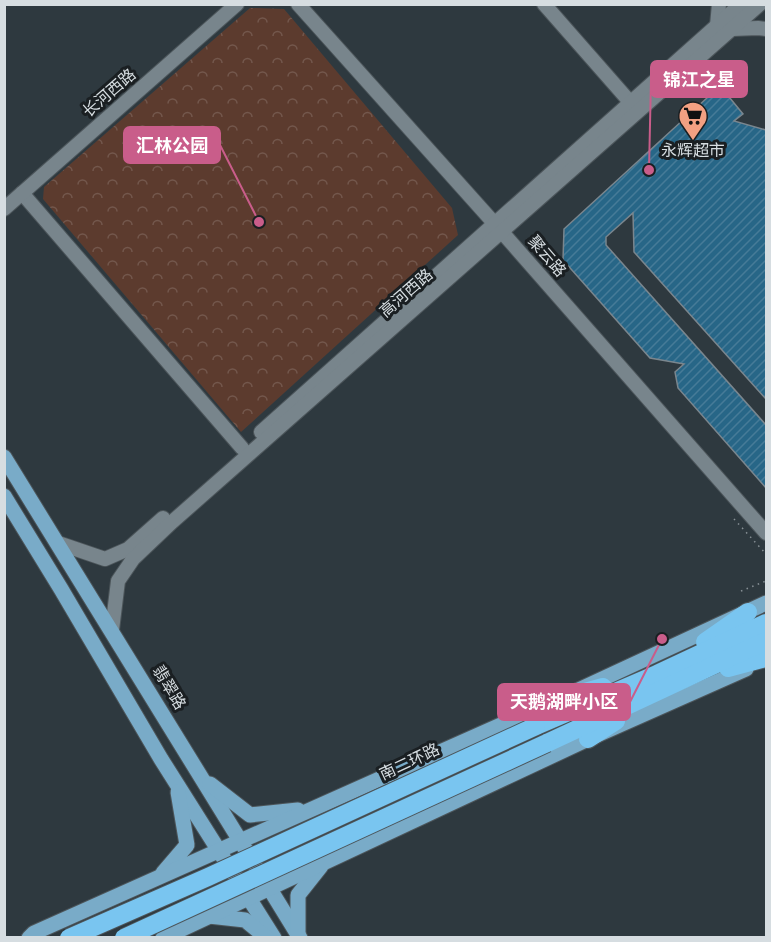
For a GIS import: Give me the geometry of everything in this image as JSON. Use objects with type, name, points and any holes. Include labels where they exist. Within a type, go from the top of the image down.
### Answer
[{"type":"highway","points":[[588,739],[672,675],[748,612]]},
{"type":"highway","name":"南二环路","points":[[124,938],[547,742],[766,623]]},
{"type":"highway","name":"南二环路","points":[[69,938],[208,877],[536,726],[766,641]]},
{"type":"highway","points":[[559,699],[672,675],[766,659]]},
{"type":"main road","name":"翡翠路","points":[[4,457],[299,935]]},
{"type":"main road","points":[[4,496],[176,783],[274,938]]},
{"type":"main road","points":[[28,938],[34,933],[559,699],[766,603]]},
{"type":"main road","points":[[163,938],[588,739],[766,659]]},
{"type":"main road","points":[[203,778],[250,815],[312,808]]},
{"type":"main road","points":[[160,877],[186,845],[176,783]]},
{"type":"main road","points":[[299,935],[298,895],[323,863]]},
{"type":"main road","points":[[209,916],[245,920],[267,938]]},
{"type":"street","name":"长河西路","points":[[4,209],[237,4]]},
{"type":"street","name":"聚云路","points":[[298,4],[766,533]]},
{"type":"street","points":[[544,4],[630,102]]},
{"type":"street","points":[[717,26],[719,4]]},
{"type":"street","name":"高河西路","points":[[112,630],[118,581],[133,559],[498,228],[630,102],[741,4]]},
{"type":"street","name":"高河西路","points":[[58,543],[105,559],[128,549],[242,448],[760,4]]},
{"type":"street","points":[[732,29],[766,30]]},
{"type":"street","points":[[22,193],[242,448]]},
{"type":"street","points":[[748,612],[766,594]]},
{"type":"path","points":[[734,519],[766,554]]},
{"type":"path","points":[[741,591],[766,580]]},
{"type":"green space","points":[[250,8],[284,9],[452,208],[458,235],[241,432],[43,199],[44,187]]},
{"type":"building","points":[[720,86],[743,114],[734,121],[766,130],[766,399],[634,252],[633,213],[606,237],[606,245],[766,425],[766,488],[678,388],[675,372],[684,364],[650,358],[563,260],[564,229]]},
{"type":"place","name":"永辉超市","points":[[693,142]]},
{"type":"place","name":"锦江之星","points":[[649,170]]},
{"type":"place","name":"汇林公园","points":[[259,222]]},
{"type":"place","name":"天鹅湖畔小区","points":[[662,639]]}]
